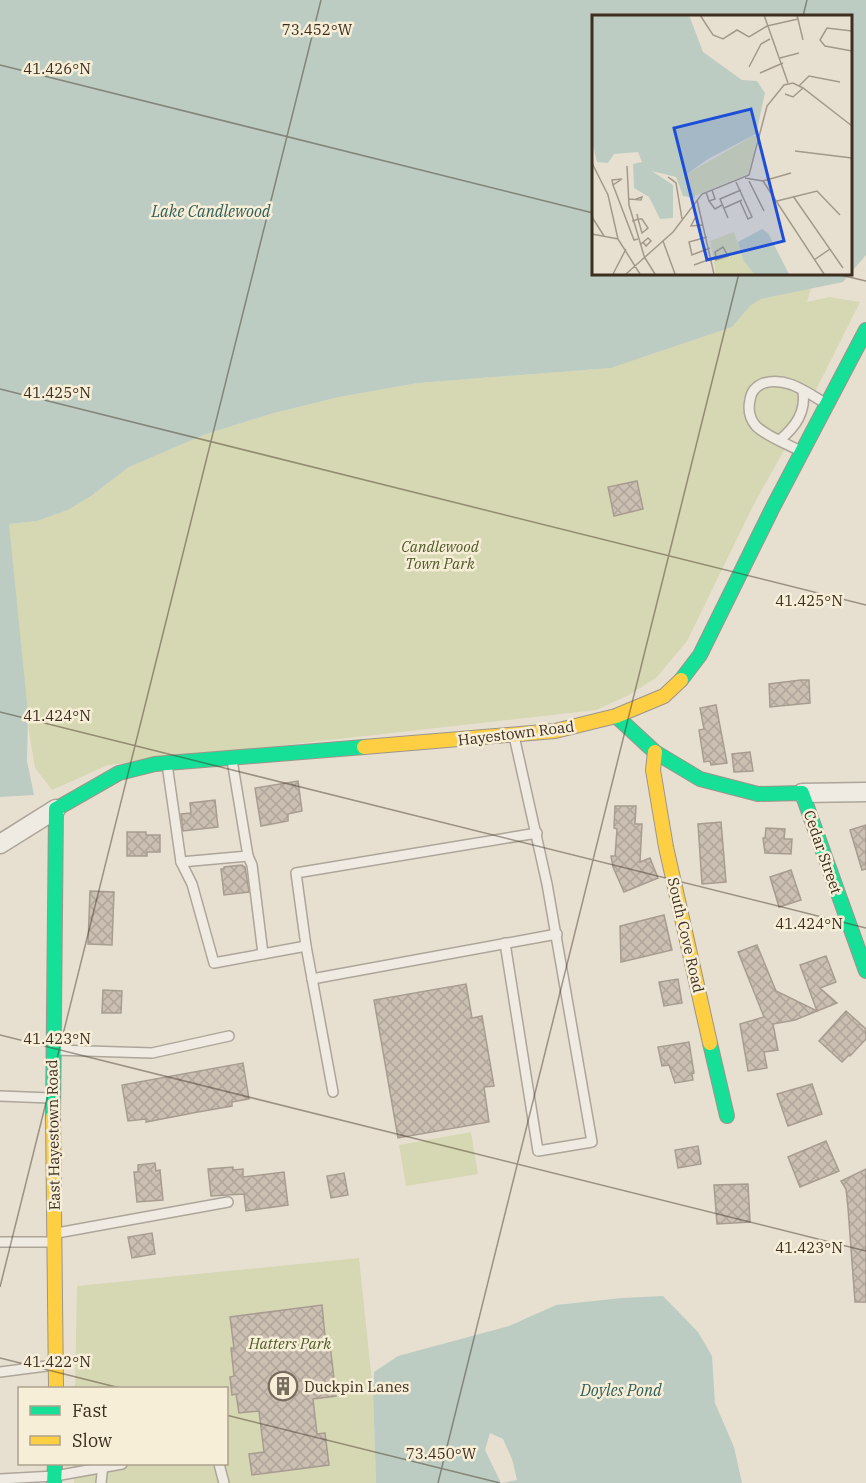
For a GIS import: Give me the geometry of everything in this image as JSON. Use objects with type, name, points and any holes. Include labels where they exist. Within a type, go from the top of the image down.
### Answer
[{"type":"street","name":"Hayestown Road","points":[[0,844],[119,773],[155,764],[555,731],[616,716],[664,696],[683,678],[700,655],[866,330]]},
{"type":"street","name":"Cedar Street","points":[[616,716],[655,752],[700,779],[758,794],[802,793],[866,971]]},
{"type":"street","name":"South Cove Road","points":[[655,752],[653,770],[666,847],[727,1116]]},
{"type":"street","points":[[802,793],[866,792]]},
{"type":"street","name":"East Hayestown Road","points":[[56,809],[52,1050],[56,1387]]},
{"type":"lane","points":[[802,452],[768,435],[755,425],[748,411],[751,394],[759,385],[775,380],[794,385],[827,404]]},
{"type":"lane","points":[[780,440],[799,421],[805,402],[803,391]]},
{"type":"lane","points":[[505,943],[538,1151],[592,1142],[557,934],[537,833],[514,736]]},
{"type":"lane","points":[[232,758],[248,856],[252,865],[263,954]]},
{"type":"lane","points":[[167,763],[181,862],[192,884],[214,963],[306,946]]},
{"type":"lane","points":[[333,1092],[306,946],[296,873],[537,833]]},
{"type":"lane","points":[[181,862],[248,856]]},
{"type":"lane","points":[[312,979],[557,934]]},
{"type":"lane","points":[[52,1050],[152,1053],[229,1036]]},
{"type":"lane","points":[[0,1096],[53,1098]]},
{"type":"lane","points":[[0,1242],[55,1237],[228,1202]]},
{"type":"lane","points":[[0,1372],[56,1365]]},
{"type":"lane","points":[[219,1465],[224,1483]]},
{"type":"lane","points":[[0,1479],[54,1474],[103,1466],[101,1483]]},
{"type":"green space","name":"Candlewood Town Park","points":[[811,288],[807,302],[829,297],[860,302],[803,416],[754,504],[687,641],[656,678],[629,695],[596,710],[108,765],[52,790],[35,768],[29,732],[8,524],[37,521],[68,510],[91,496],[129,467],[206,434],[274,413],[339,397],[418,383],[611,368],[732,327],[750,306],[761,299]]},
{"type":"green space","points":[[471,1132],[478,1174],[406,1186],[399,1145]]},
{"type":"green space","name":"Hatters Park","points":[[359,1258],[373,1392],[376,1483],[74,1483],[74,1465],[228,1465],[228,1387],[75,1387],[77,1286]]},
{"type":"water","name":"Lake Candlewood","points":[[0,0],[866,0],[866,255],[851,273],[851,15],[592,15],[592,274],[850,274],[843,282],[761,299],[750,306],[732,327],[611,368],[418,383],[339,397],[274,413],[206,434],[129,467],[91,496],[68,510],[37,521],[9,524],[28,713],[27,761],[34,795],[0,797]]},
{"type":"water","name":"Doyles Pond","points":[[663,1296],[698,1332],[712,1356],[715,1403],[734,1447],[742,1483],[502,1483],[517,1480],[512,1459],[503,1439],[490,1433],[485,1450],[501,1483],[376,1483],[374,1372],[398,1356],[509,1326],[556,1305]]},
{"type":"building","points":[[637,481],[643,509],[614,516],[608,487]]},
{"type":"building","points":[[809,680],[810,703],[770,707],[769,684]]},
{"type":"building","points":[[716,705],[727,763],[711,765],[710,761],[704,762],[699,730],[704,729],[700,708]]},
{"type":"building","points":[[750,752],[753,771],[734,772],[732,754]]},
{"type":"building","points":[[298,781],[302,811],[288,814],[288,821],[261,826],[255,788]]},
{"type":"building","points":[[215,800],[218,827],[183,831],[181,814],[191,813],[190,803]]},
{"type":"building","points":[[615,806],[636,806],[635,824],[642,824],[640,862],[650,858],[658,878],[624,892],[613,867],[611,856],[615,856],[617,829],[614,828]]},
{"type":"building","points":[[721,822],[726,882],[702,884],[698,824]]},
{"type":"building","points":[[866,825],[866,869],[862,870],[850,830]]},
{"type":"building","points":[[766,828],[785,829],[784,839],[792,839],[791,854],[765,853],[763,838],[765,838]]},
{"type":"building","points":[[127,832],[160,835],[160,852],[147,852],[147,856],[127,856]]},
{"type":"building","points":[[242,865],[245,867],[249,892],[224,895],[221,869]]},
{"type":"building","points":[[791,870],[801,900],[779,907],[770,877]]},
{"type":"building","points":[[90,891],[114,892],[112,945],[88,944]]},
{"type":"building","points":[[664,915],[672,950],[621,962],[620,926]]},
{"type":"building","points":[[757,945],[776,991],[817,1011],[800,965],[826,956],[836,982],[820,988],[837,1003],[795,1020],[773,1024],[778,1050],[764,1052],[767,1068],[748,1071],[740,1024],[764,1017],[738,952]]},
{"type":"building","points":[[678,979],[682,1003],[664,1006],[659,982]]},
{"type":"building","points":[[466,984],[472,1018],[482,1016],[494,1086],[484,1087],[489,1122],[398,1138],[374,1000]]},
{"type":"building","points":[[103,990],[122,991],[121,1013],[102,1013]]},
{"type":"building","points":[[846,1011],[866,1029],[866,1039],[842,1062],[819,1041]]},
{"type":"building","points":[[689,1042],[693,1080],[675,1083],[669,1065],[662,1066],[658,1047]]},
{"type":"building","points":[[243,1063],[249,1099],[232,1102],[232,1106],[146,1122],[146,1119],[128,1121],[122,1085]]},
{"type":"building","points":[[812,1084],[822,1114],[788,1126],[777,1094]]},
{"type":"building","points":[[826,1141],[839,1171],[800,1187],[788,1157]]},
{"type":"building","points":[[698,1146],[701,1164],[678,1168],[675,1150]]},
{"type":"building","points":[[155,1163],[156,1171],[160,1170],[163,1200],[137,1202],[134,1172],[138,1172],[138,1165]]},
{"type":"building","points":[[233,1167],[233,1170],[243,1169],[243,1177],[284,1172],[288,1205],[246,1211],[244,1194],[211,1196],[208,1169]]},
{"type":"building","points":[[866,1169],[866,1302],[855,1302],[846,1189],[841,1181]]},
{"type":"building","points":[[344,1173],[348,1195],[331,1198],[327,1176]]},
{"type":"building","points":[[748,1184],[750,1222],[717,1224],[714,1185]]},
{"type":"building","points":[[152,1233],[155,1254],[132,1258],[128,1237]]},
{"type":"building","name":"Duckpin Lanes","points":[[322,1305],[325,1336],[329,1336],[336,1396],[313,1399],[317,1434],[325,1433],[329,1465],[252,1475],[249,1454],[264,1452],[259,1411],[239,1413],[236,1394],[232,1395],[230,1377],[234,1376],[231,1348],[234,1348],[230,1317]]},
{"type":"traffic: fast","points":[[681,680],[700,655],[773,507],[866,330]]},
{"type":"traffic: fast","points":[[616,716],[655,752],[700,779],[758,794],[802,793],[866,971]]},
{"type":"traffic: fast","points":[[53,1117],[56,809],[119,773],[155,764],[364,747]]},
{"type":"traffic: fast","points":[[710,1043],[727,1116]]},
{"type":"traffic: fast","points":[[54,1483],[55,1465]]},
{"type":"traffic: slow","points":[[364,747],[555,731],[616,716],[664,696],[681,680]]},
{"type":"traffic: slow","points":[[655,752],[653,770],[666,847],[710,1043]]},
{"type":"traffic: slow","points":[[53,1117],[56,1387]]},
{"type":"place","name":"Duckpin Lanes","points":[[283,1386]]}]
